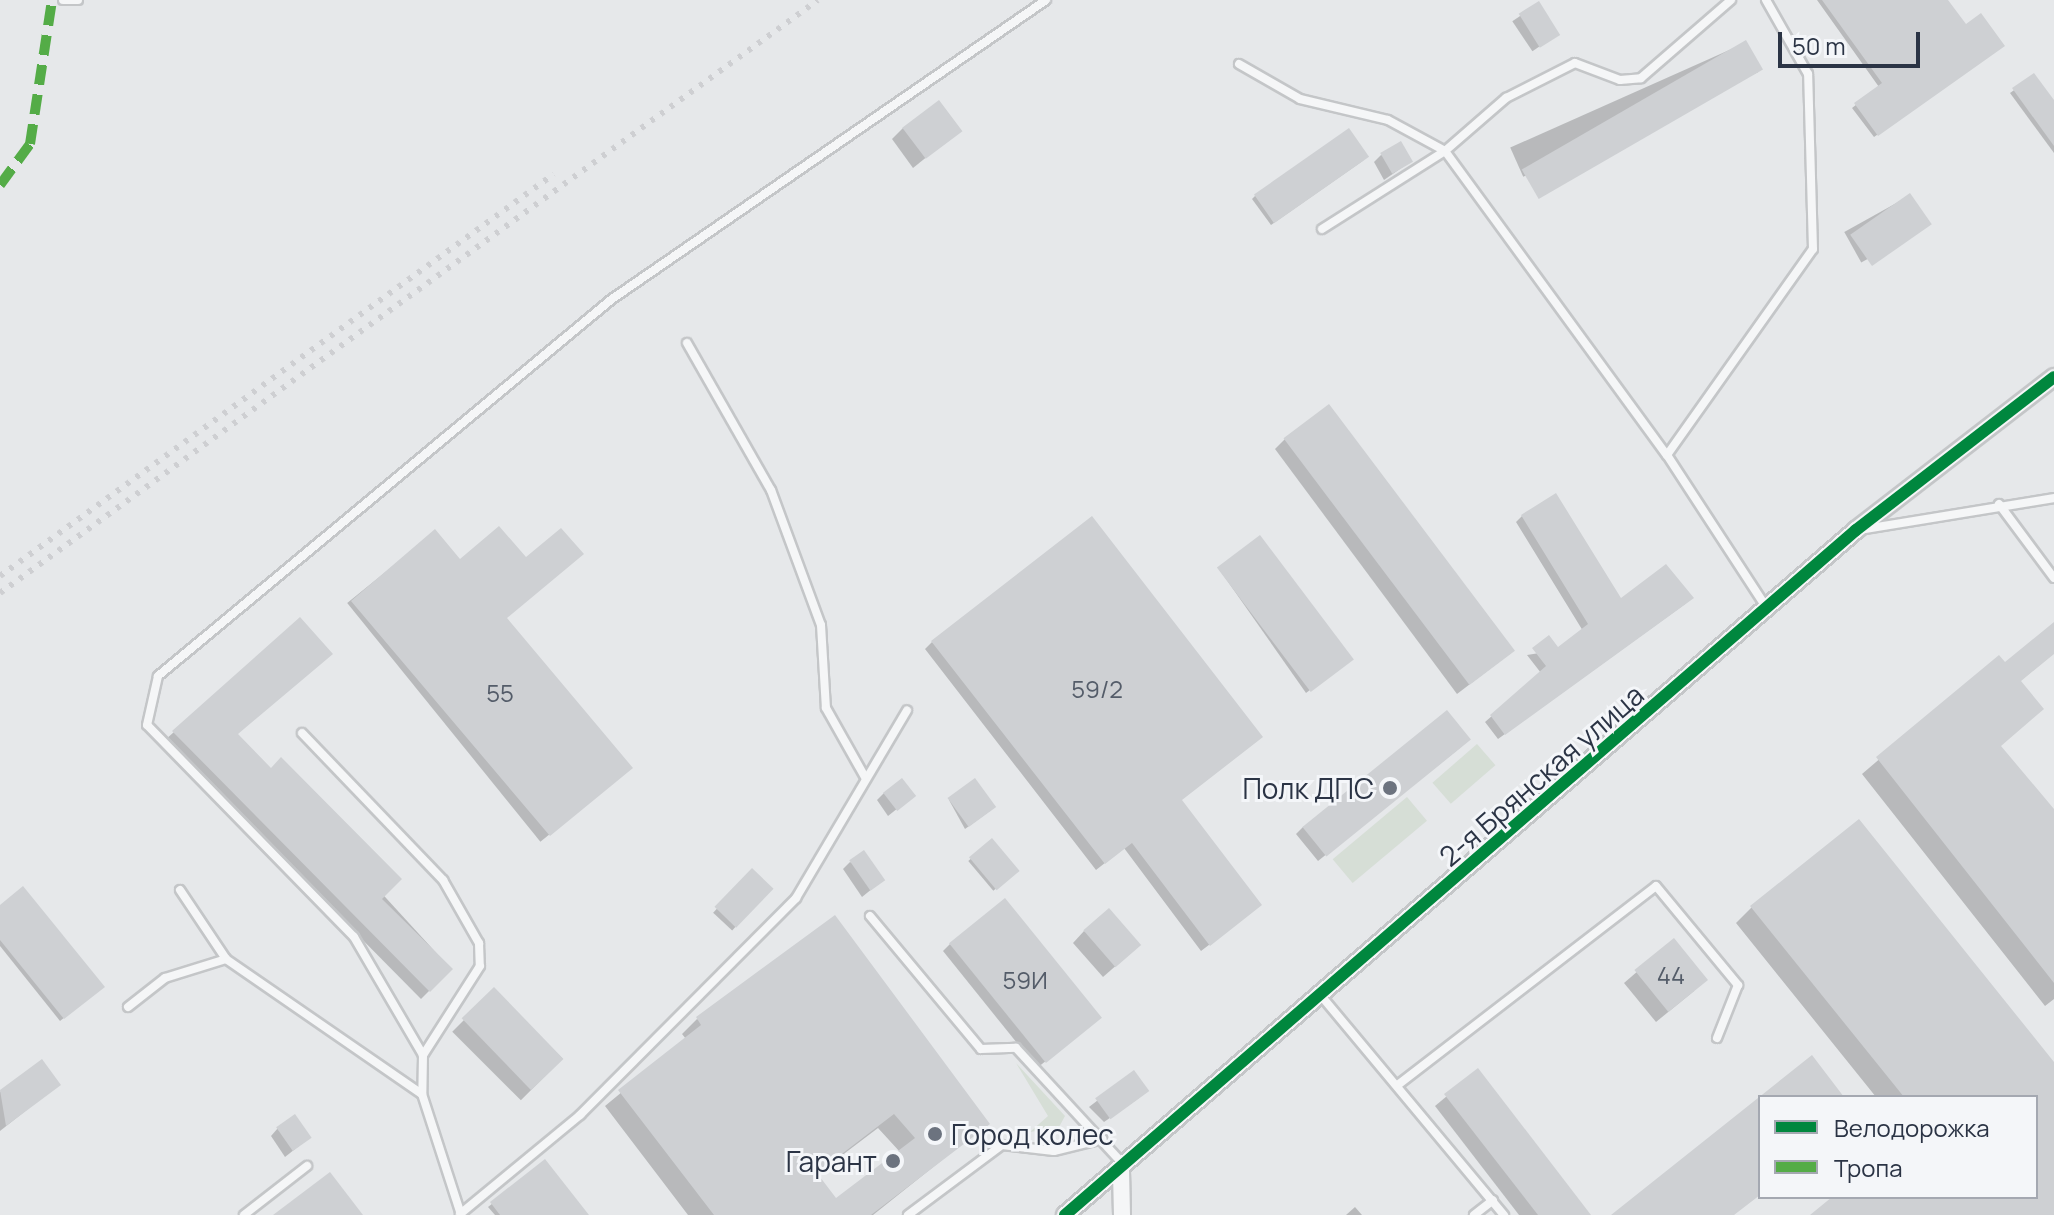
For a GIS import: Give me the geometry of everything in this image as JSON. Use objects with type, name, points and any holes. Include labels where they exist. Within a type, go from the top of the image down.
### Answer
[{"type":"street","name":"2-я Брянская улица","points":[[1065,1215],[1124,1169],[1323,998],[1856,530],[2054,377]]},
{"type":"street","points":[[1122,1215],[1124,1169]]},
{"type":"lane","points":[[63,0],[78,0]]},
{"type":"lane","points":[[423,1055],[354,937],[147,725],[158,676],[612,299],[1046,0]]},
{"type":"lane","points":[[1322,229],[1445,151],[1506,98],[1575,63],[1620,80],[1641,78],[1731,0]]},
{"type":"lane","points":[[1667,455],[1813,249],[1808,74],[1766,0]]},
{"type":"lane","points":[[1239,64],[1300,99],[1388,120],[1445,151],[1667,455],[1768,610]]},
{"type":"lane","points":[[687,343],[771,490],[821,625],[826,708],[866,779]]},
{"type":"lane","points":[[1856,530],[1999,504],[2054,498]]},
{"type":"lane","points":[[1999,504],[2054,578]]},
{"type":"lane","points":[[302,733],[443,880],[479,943],[480,966],[423,1055],[422,1094],[460,1214],[580,1115],[796,898],[907,710]]},
{"type":"lane","points":[[1399,1084],[1656,886],[1738,985],[1717,1038]]},
{"type":"lane","points":[[180,890],[226,959],[422,1094]]},
{"type":"lane","points":[[870,916],[981,1049],[1016,1048],[1103,1139],[1124,1169]]},
{"type":"lane","points":[[128,1007],[165,978],[226,959]]},
{"type":"lane","points":[[1323,998],[1399,1084],[1504,1215]]},
{"type":"lane","points":[[908,1215],[1002,1145],[1054,1151],[1103,1139]]},
{"type":"lane","points":[[244,1215],[307,1166]]},
{"type":"lane","points":[[1474,1215],[1493,1200]]},
{"type":"shaded area","points":[[1477,744],[1495,765],[1451,804],[1432,783]]},
{"type":"shaded area","points":[[1407,797],[1427,821],[1353,883],[1333,859]]},
{"type":"shaded area","points":[[1016,1063],[1065,1116],[1059,1127],[1030,1132],[1048,1116]]},
{"type":"building","points":[[1822,0],[1948,0],[1966,24],[1981,13],[2005,46],[1878,136],[1854,103],[1882,83]]},
{"type":"building","points":[[1539,1],[1560,35],[1540,48],[1519,14]]},
{"type":"building","points":[[1746,40],[1763,69],[1539,199],[1522,170]]},
{"type":"building","points":[[2034,73],[2054,100],[2054,146],[2012,88]]},
{"type":"building","points":[[939,100],[962,131],[926,159],[902,128]]},
{"type":"building","points":[[1349,128],[1369,157],[1274,223],[1254,195]]},
{"type":"building","points":[[1401,141],[1413,162],[1392,174],[1380,153]]},
{"type":"building","points":[[1910,193],[1932,224],[1872,266],[1850,235]]},
{"type":"building","points":[[1329,404],[1515,651],[1469,685],[1283,438]]},
{"type":"building","points":[[1556,493],[1621,598],[1666,564],[1694,598],[1505,735],[1490,715],[1546,666],[1532,648],[1549,635],[1558,647],[1588,624],[1521,515]]},
{"type":"building","points":[[1092,516],[1263,737],[1182,800],[1262,905],[1210,946],[1132,843],[1105,864],[931,641]]},
{"type":"building","points":[[499,526],[526,557],[561,528],[584,554],[507,618],[633,768],[550,836],[351,601],[435,529],[460,559]]},
{"type":"building","points":[[1260,535],[1354,660],[1311,692],[1217,567]]},
{"type":"building","points":[[300,617],[333,654],[238,734],[271,768],[281,757],[402,879],[382,899],[453,969],[430,992],[172,731]]},
{"type":"building","points":[[2054,622],[2054,654],[2021,681],[2044,709],[2001,746],[2054,809],[2054,983],[1876,757],[1999,655],[2005,662]]},
{"type":"building","points":[[1447,710],[1471,740],[1326,857],[1302,827]]},
{"type":"building","points":[[902,778],[916,796],[897,811],[883,793]]},
{"type":"building","points":[[975,778],[996,807],[969,827],[947,798]]},
{"type":"building","points":[[1859,819],[2054,1062],[2054,1215],[1810,1215],[1830,1199],[2038,1199],[2038,1095],[1902,1095],[1750,906]]},
{"type":"building","points":[[992,838],[1020,871],[997,890],[969,857]]},
{"type":"building","points":[[864,850],[885,880],[870,891],[849,860]]},
{"type":"building","points":[[752,868],[774,889],[736,928],[714,907]]},
{"type":"building","points":[[23,886],[105,987],[64,1019],[0,940],[0,905]]},
{"type":"building","points":[[1005,898],[1102,1018],[1046,1063],[949,943]]},
{"type":"building","points":[[1109,908],[1141,945],[1115,967],[1083,930]]},
{"type":"building","points":[[835,915],[990,1124],[871,1215],[714,1215],[618,1090],[701,1025],[696,1017]],"holes":[[[894,1114],[915,1138],[836,1198],[817,1173]]]},
{"type":"building","points":[[1674,938],[1708,980],[1668,1012],[1634,970]]},
{"type":"building","points":[[494,987],[563,1059],[531,1090],[462,1018]]},
{"type":"building","points":[[1812,1055],[1842,1095],[1762,1095]]},
{"type":"building","points":[[42,1059],[61,1085],[6,1126],[0,1090]]},
{"type":"building","points":[[1478,1068],[1591,1215],[1538,1215],[1444,1094]]},
{"type":"building","points":[[1134,1070],[1149,1091],[1110,1119],[1095,1098]]},
{"type":"building","points":[[1758,1098],[1758,1197],[1734,1215],[1611,1215]]},
{"type":"building","points":[[295,1114],[312,1138],[293,1151],[276,1127]]},
{"type":"building","points":[[545,1159],[589,1215],[500,1215],[490,1202]]},
{"type":"building","points":[[330,1172],[363,1215],[273,1215]]},
{"type":"railway","points":[[0,593],[818,0]]},
{"type":"railway","points":[[0,576],[554,174]]},
{"type":"marked path","points":[[0,185],[30,144],[52,0]]},
{"type":"cycle path","points":[[1065,1215],[1856,530],[2054,377]]},
{"type":"place","name":"Полк ДПС","points":[[1390,788]]},
{"type":"place","name":"Город колес","points":[[935,1134]]},
{"type":"place","name":"Гарант","points":[[893,1161]]}]
